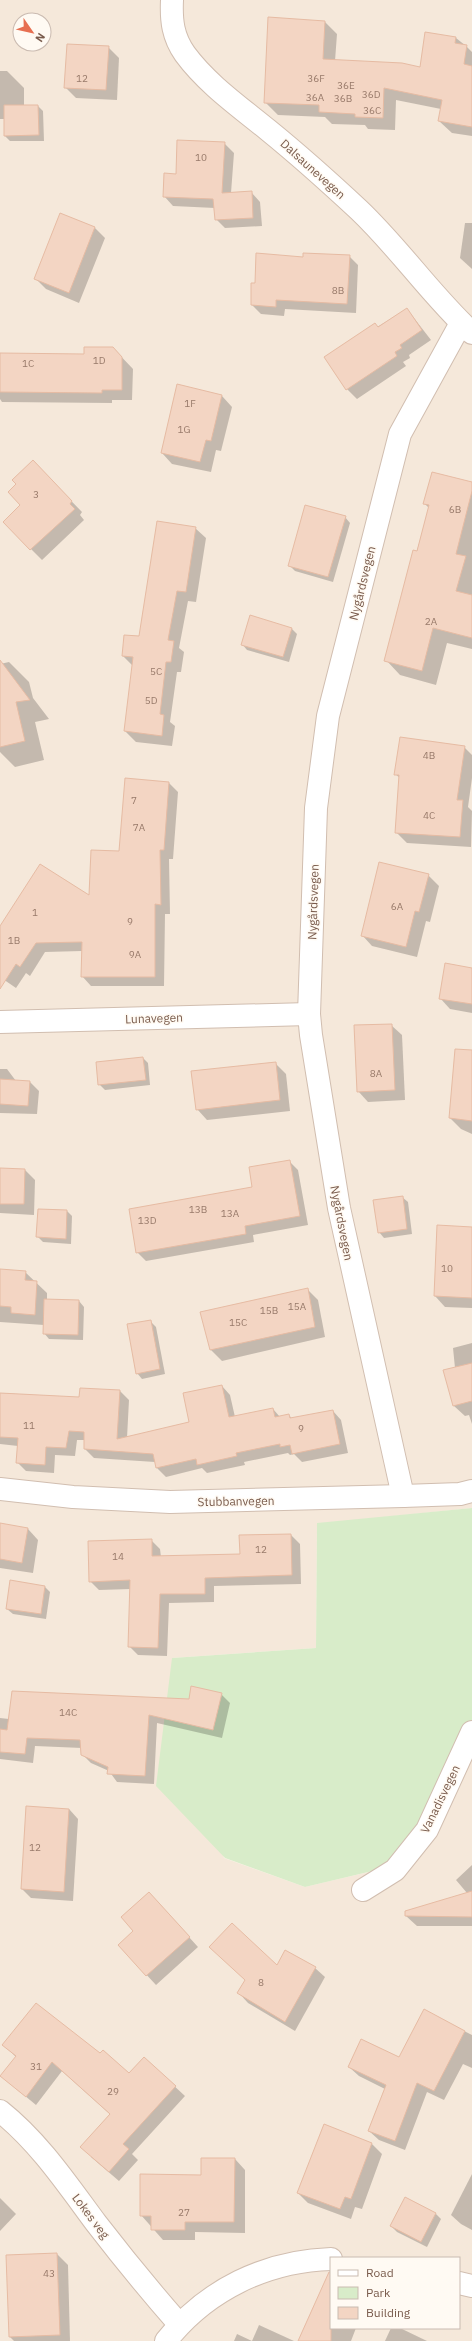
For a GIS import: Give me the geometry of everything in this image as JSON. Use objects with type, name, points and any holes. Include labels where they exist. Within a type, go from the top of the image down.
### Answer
[{"type":"street","name":"Dalsaunevegen","points":[[172,0],[173,31],[178,44],[194,65],[224,94],[298,155],[360,212],[400,252],[467,328]]},
{"type":"street","name":"Nygårdsvegen","points":[[403,1496],[339,1208],[309,1014],[316,808],[328,716],[400,434],[467,328]]},
{"type":"street","name":"Lunavegen","points":[[0,1022],[309,1014]]},
{"type":"street","name":"Stubbanvegen","points":[[0,1489],[73,1497],[170,1502],[460,1494],[472,1491]]},
{"type":"street","name":"Vanadisvegen","points":[[363,1890],[395,1870],[427,1830],[472,1732]]},
{"type":"street","name":"Lokes veg","points":[[0,2111],[21,2128],[49,2160],[116,2250],[179,2324]]},
{"type":"street","points":[[166,2341],[179,2324],[198,2307],[218,2294],[258,2273],[310,2260],[330,2259]]},
{"type":"street","points":[[460,2283],[472,2286]]},
{"type":"shaded area","points":[[0,0],[472,0],[472,1508],[317,1524],[316,1648],[172,1658],[224,1858],[305,1887],[385,1868],[472,1722],[472,2341],[0,2341]]},
{"type":"green space","points":[[472,1508],[472,1722],[431,1815],[385,1868],[305,1887],[225,1858],[156,1786],[172,1658],[316,1648],[317,1523]]},
{"type":"building","points":[[268,17],[325,21],[323,59],[402,63],[420,67],[425,32],[456,37],[455,43],[467,45],[464,64],[472,66],[472,127],[438,121],[442,100],[384,88],[383,118],[355,117],[355,114],[319,112],[319,105],[264,103]]},
{"type":"building","points":[[67,44],[109,46],[106,90],[64,88]]},
{"type":"building","points":[[4,105],[38,105],[39,135],[4,136]]},
{"type":"building","points":[[177,140],[225,142],[222,193],[252,191],[253,218],[215,220],[213,199],[163,197],[164,173],[176,174]]},
{"type":"building","points":[[60,213],[95,227],[69,293],[34,279]]},
{"type":"building","points":[[256,253],[303,257],[303,253],[350,255],[347,304],[276,300],[276,307],[251,305],[251,283],[255,283]]},
{"type":"building","points":[[407,308],[422,330],[400,345],[402,348],[395,352],[397,356],[346,390],[324,357],[375,323],[378,327]]},
{"type":"building","points":[[84,347],[113,347],[122,357],[122,390],[102,390],[102,393],[0,392],[0,353],[84,354]]},
{"type":"building","points":[[177,384],[222,395],[211,441],[206,440],[200,462],[161,453]]},
{"type":"building","points":[[33,460],[72,501],[70,504],[75,509],[30,550],[3,522],[20,505],[8,492],[16,484],[12,480]]},
{"type":"building","points":[[432,472],[472,482],[472,491],[456,554],[466,556],[456,591],[472,595],[472,638],[433,628],[422,671],[384,661],[413,550],[417,551],[429,505],[423,504]]},
{"type":"building","points":[[305,505],[346,516],[328,577],[288,566]]},
{"type":"building","points":[[157,521],[196,527],[186,592],[177,591],[168,640],[174,641],[171,662],[166,662],[160,714],[164,715],[162,736],[124,731],[133,657],[122,656],[124,635],[139,636]]},
{"type":"building","points":[[250,615],[292,628],[283,657],[241,645]]},
{"type":"building","points":[[0,660],[30,700],[16,702],[25,741],[0,747]]},
{"type":"building","points":[[400,737],[465,746],[457,800],[463,800],[460,837],[395,833],[399,775],[394,775]]},
{"type":"building","points":[[125,778],[169,782],[164,850],[160,850],[161,905],[155,904],[155,977],[81,977],[82,942],[36,943],[20,967],[16,964],[0,989],[0,926],[40,864],[89,895],[91,850],[119,851]]},
{"type":"building","points":[[379,862],[429,874],[419,912],[415,911],[406,947],[361,936]]},
{"type":"building","points":[[445,963],[472,968],[472,1004],[439,999]]},
{"type":"building","points":[[392,1024],[395,1090],[357,1092],[354,1025]]},
{"type":"building","points":[[455,1049],[472,1050],[472,1121],[449,1118]]},
{"type":"building","points":[[143,1057],[146,1080],[98,1085],[96,1062]]},
{"type":"building","points":[[276,1062],[280,1100],[196,1110],[191,1071]]},
{"type":"building","points":[[0,1079],[30,1081],[28,1106],[0,1104]]},
{"type":"building","points":[[290,1160],[300,1216],[245,1226],[246,1234],[136,1253],[129,1209],[252,1187],[249,1167]]},
{"type":"building","points":[[0,1168],[25,1169],[24,1204],[0,1204]]},
{"type":"building","points":[[403,1196],[407,1229],[378,1233],[373,1200]]},
{"type":"building","points":[[38,1209],[67,1210],[66,1239],[36,1237]]},
{"type":"building","points":[[437,1225],[472,1227],[472,1298],[434,1296]]},
{"type":"building","points":[[0,1269],[26,1271],[25,1280],[37,1281],[35,1315],[11,1313],[11,1307],[0,1306]]},
{"type":"building","points":[[308,1288],[315,1327],[210,1350],[200,1312]]},
{"type":"building","points":[[44,1299],[79,1300],[78,1335],[43,1334]]},
{"type":"building","points":[[151,1320],[160,1369],[136,1374],[127,1324]]},
{"type":"building","points":[[472,1363],[472,1401],[453,1406],[443,1370]]},
{"type":"building","points":[[222,1385],[229,1417],[273,1408],[275,1417],[289,1414],[290,1418],[333,1410],[340,1444],[292,1454],[290,1445],[280,1447],[280,1444],[236,1453],[237,1456],[197,1465],[196,1459],[156,1468],[153,1454],[84,1449],[84,1432],[69,1431],[66,1448],[46,1447],[45,1465],[16,1463],[18,1438],[0,1437],[0,1393],[79,1397],[80,1388],[120,1390],[117,1439],[189,1422],[183,1393]]},
{"type":"building","points":[[0,1523],[28,1528],[22,1563],[0,1559]]},
{"type":"building","points":[[291,1534],[292,1575],[205,1578],[205,1594],[160,1594],[158,1648],[128,1647],[130,1580],[89,1582],[88,1541],[152,1539],[152,1556],[240,1554],[239,1535]]},
{"type":"building","points":[[10,1580],[45,1586],[41,1614],[6,1609]]},
{"type":"building","points":[[191,1686],[222,1693],[213,1730],[149,1715],[145,1776],[107,1774],[108,1767],[81,1755],[80,1740],[27,1738],[25,1754],[0,1752],[0,1729],[7,1730],[12,1691],[189,1699]]},
{"type":"building","points":[[26,1806],[69,1809],[64,1892],[21,1889]]},
{"type":"building","points":[[472,1891],[472,1917],[405,1916],[405,1911]]},
{"type":"building","points":[[149,1892],[190,1937],[146,1976],[118,1945],[133,1931],[121,1917]]},
{"type":"building","points":[[232,1923],[277,1965],[285,1950],[316,1967],[285,2022],[237,1993],[245,1980],[209,1947]]},
{"type":"building","points":[[36,2003],[100,2053],[103,2050],[129,2073],[144,2057],[176,2086],[123,2144],[129,2149],[109,2172],[80,2147],[110,2114],[52,2062],[26,2097],[0,2076],[16,2056],[2,2045]]},
{"type":"building","points":[[424,2009],[465,2031],[434,2091],[417,2083],[395,2141],[368,2131],[386,2085],[348,2067],[361,2039],[399,2057]]},
{"type":"building","points":[[324,2124],[372,2143],[351,2199],[345,2197],[340,2209],[297,2193]]},
{"type":"building","points":[[201,2158],[235,2158],[234,2222],[185,2222],[185,2230],[151,2230],[151,2216],[140,2216],[140,2174],[201,2175]]},
{"type":"building","points":[[405,2197],[436,2213],[421,2242],[390,2226]]},
{"type":"building","points":[[57,2253],[60,2335],[9,2337],[6,2255]]},
{"type":"building","points":[[329,2272],[330,2272],[331,2341],[298,2341]]}]
